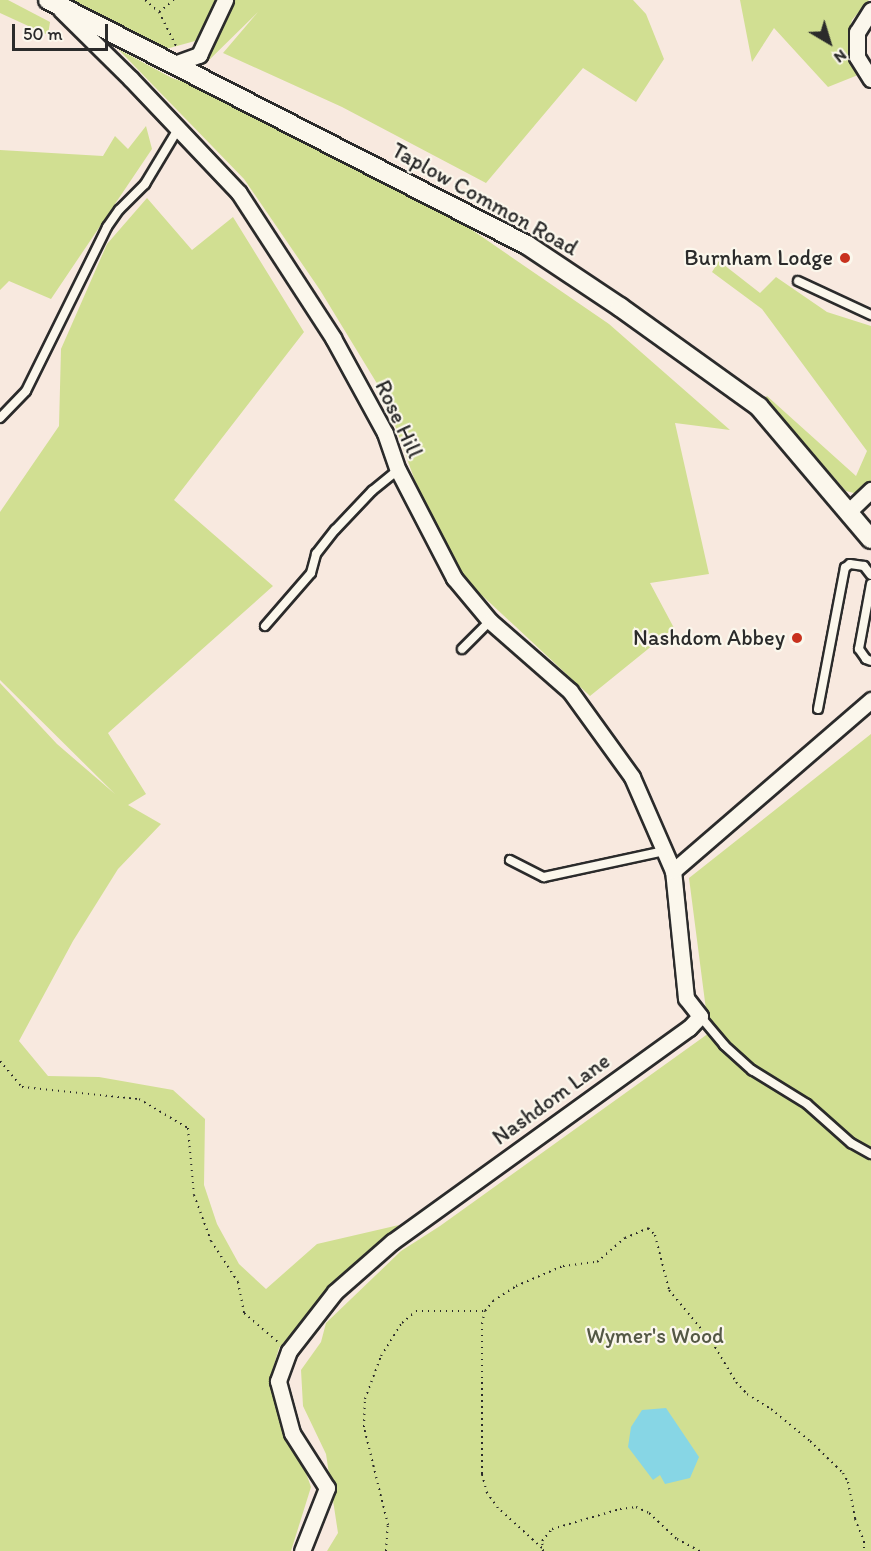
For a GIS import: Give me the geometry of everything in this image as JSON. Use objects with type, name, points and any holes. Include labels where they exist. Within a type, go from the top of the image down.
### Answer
[{"type":"street","points":[[174,64],[200,55],[225,0]]},
{"type":"street","name":"Taplow Common Road","points":[[51,2],[457,208],[527,245],[555,263],[759,407],[871,539]]},
{"type":"street","name":"Rose Hill","points":[[51,2],[178,129],[239,194],[327,328],[385,433],[398,470],[454,578],[490,621],[570,691],[632,777],[673,871]]},
{"type":"street","points":[[871,10],[857,32],[857,57],[871,79]]},
{"type":"street","points":[[849,512],[871,490]]},
{"type":"street","points":[[700,1016],[686,998],[673,871],[871,700]]},
{"type":"street","name":"Nashdom Lane","points":[[302,1551],[327,1488],[292,1433],[278,1381],[290,1351],[335,1292],[392,1242],[689,1028],[700,1016]]},
{"type":"lane","points":[[0,418],[26,391],[107,227],[119,210],[145,184],[178,129]]},
{"type":"lane","points":[[798,281],[871,315]]},
{"type":"lane","points":[[265,626],[311,573],[316,554],[330,536],[372,491],[398,470]]},
{"type":"lane","points":[[818,709],[845,568],[850,564],[864,566],[871,575]]},
{"type":"lane","points":[[871,584],[859,649],[866,659],[871,661]]},
{"type":"lane","points":[[462,649],[490,621]]},
{"type":"lane","points":[[510,860],[544,877],[664,851]]},
{"type":"lane","points":[[700,1016],[724,1045],[752,1070],[807,1104],[851,1143],[871,1154]]},
{"type":"path","points":[[145,0],[159,12],[178,45]]},
{"type":"path","points":[[159,12],[174,0]]},
{"type":"path","points":[[0,1061],[22,1087],[139,1099],[188,1128],[194,1195],[211,1241],[238,1282],[244,1313],[290,1351]]},
{"type":"path","points":[[543,1549],[498,1508],[484,1483],[480,1421],[482,1324],[485,1311],[493,1301],[516,1286],[563,1266],[597,1262],[625,1239],[642,1229],[652,1229],[669,1290],[712,1342],[736,1382],[810,1442],[843,1473],[848,1482],[855,1519],[864,1541],[864,1551]]},
{"type":"path","points":[[386,1551],[388,1525],[364,1427],[365,1399],[381,1356],[402,1323],[416,1311],[485,1311]]},
{"type":"path","points":[[543,1549],[542,1541],[552,1529],[620,1509],[636,1508],[649,1513],[677,1539],[700,1551]]},
{"type":"green space","points":[[0,0],[8,0],[50,22],[48,35],[0,13]]},
{"type":"green space","points":[[72,0],[217,0],[195,41],[166,49]]},
{"type":"green space","points":[[229,0],[633,0],[646,14],[664,59],[636,102],[583,68],[486,183],[342,107],[223,53],[258,12],[204,65]]},
{"type":"green space","points":[[740,0],[869,0],[852,20],[848,36],[858,75],[828,87],[774,28],[752,62]]},
{"type":"green space","points":[[118,49],[172,78],[325,129],[609,324],[730,430],[675,423],[709,574],[650,583],[674,628],[590,696],[458,573],[419,492],[384,395],[320,290],[244,179]]},
{"type":"green space","points":[[146,126],[152,149],[51,299],[9,281],[0,290],[0,150],[103,156],[115,136],[128,149]]},
{"type":"green space","points":[[147,198],[192,250],[233,217],[304,332],[174,500],[273,586],[108,733],[146,794],[128,805],[161,824],[118,869],[73,941],[19,1041],[48,1076],[99,1077],[173,1090],[205,1119],[204,1185],[217,1224],[239,1264],[266,1289],[317,1244],[399,1225],[329,1288],[279,1348],[271,1375],[311,1487],[291,1551],[0,1551],[0,683],[57,744],[115,794],[0,680],[0,512],[59,426],[61,349],[107,244]]},
{"type":"green space","points":[[719,261],[760,293],[776,277],[827,312],[871,326],[871,483],[858,494],[846,491],[786,423],[761,402],[767,396],[856,476],[867,451],[762,309],[712,272]]},
{"type":"green space","name":"Wymer's Wood","points":[[871,734],[871,1551],[327,1551],[338,1533],[326,1454],[303,1406],[301,1370],[321,1342],[326,1323],[401,1251],[440,1226],[709,1033],[689,878]]},
{"type":"water","points":[[666,1408],[699,1457],[690,1478],[665,1484],[660,1475],[653,1480],[628,1447],[631,1427],[642,1410]]},
{"type":"place","name":"Burnham Lodge","points":[[845,258]]},
{"type":"place","name":"Nashdom Abbey","points":[[797,638]]}]
